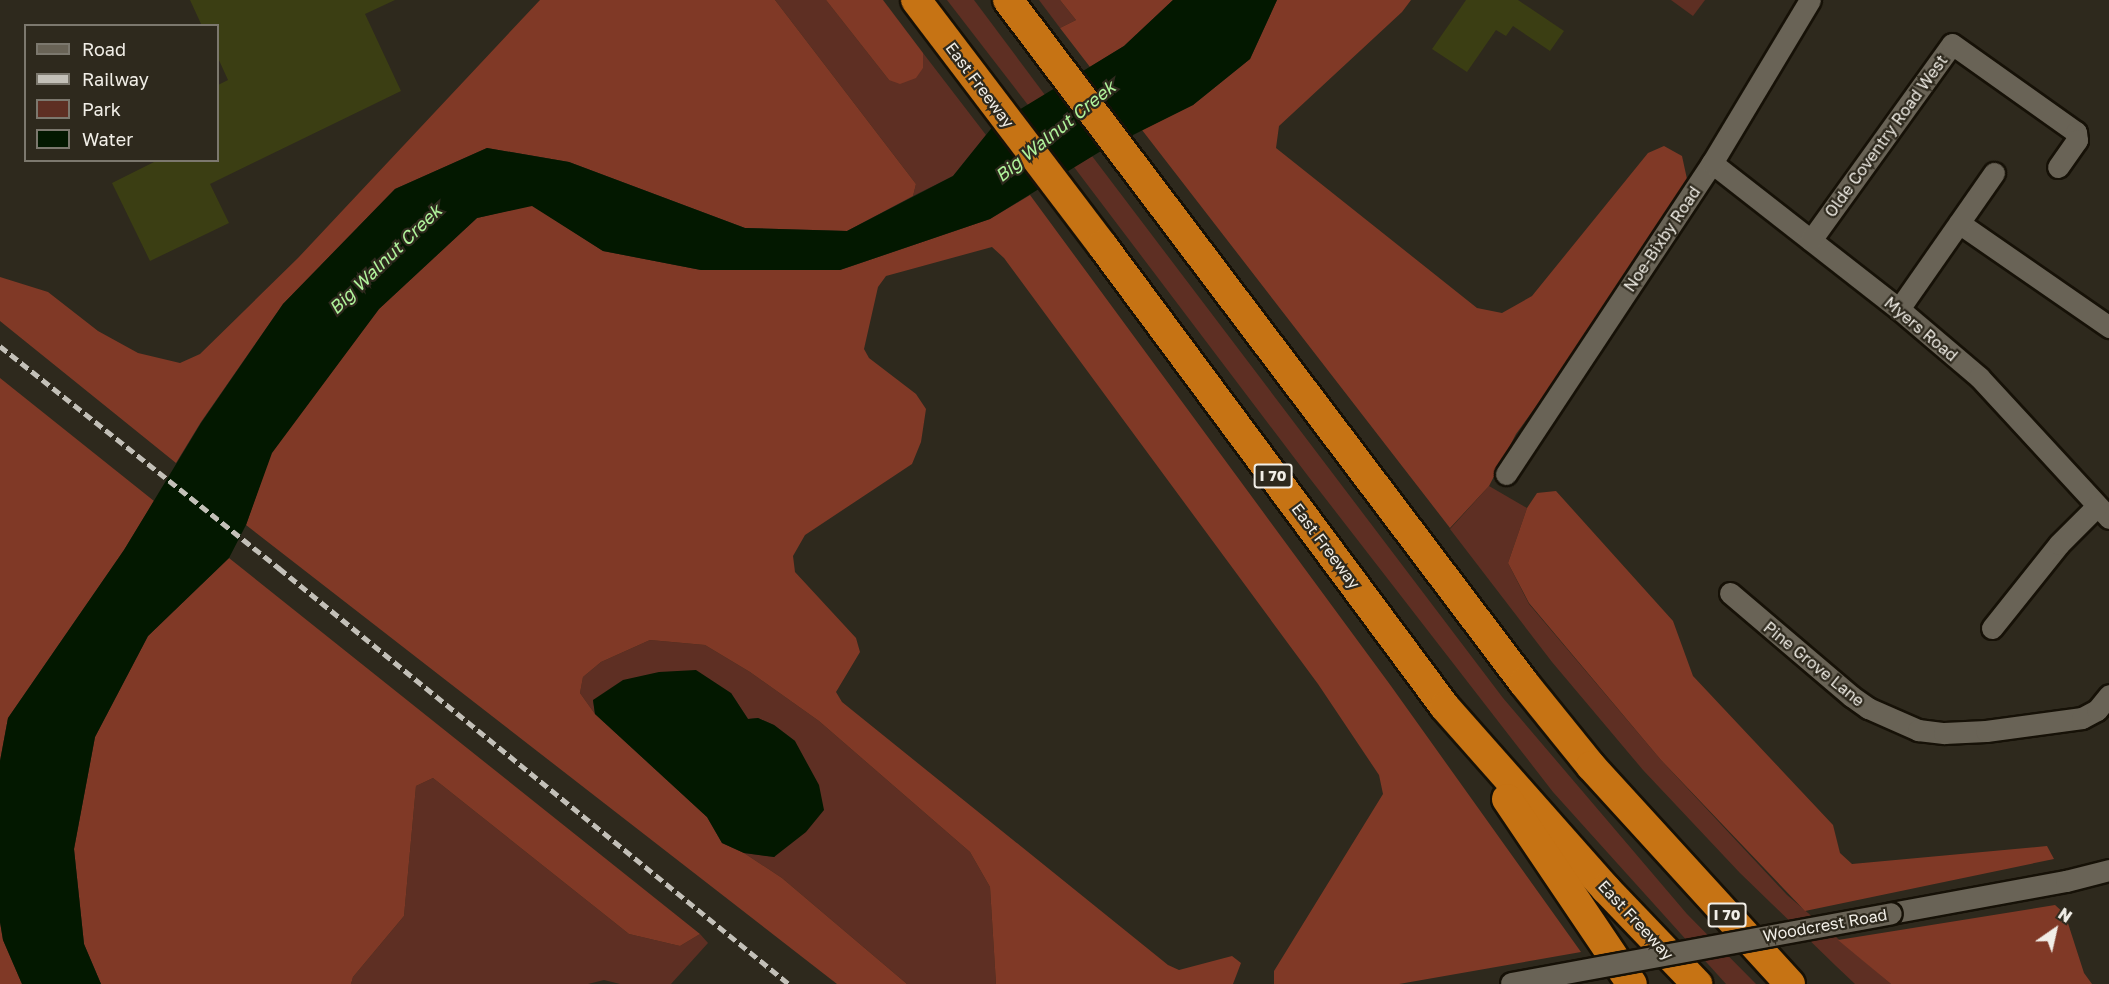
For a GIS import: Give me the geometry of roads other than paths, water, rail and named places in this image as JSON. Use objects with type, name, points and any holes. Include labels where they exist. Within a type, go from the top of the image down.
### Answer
[{"type":"highway","name":"East Freeway","points":[[916,0],[1102,245],[1445,707],[1606,889],[1697,984]]},
{"type":"highway","name":"I 70","points":[[1016,10],[1524,683],[1591,766],[1790,984]]},
{"type":"highway","points":[[1445,707],[1632,984]]},
{"type":"highway","points":[[1664,847],[1806,984]]},
{"type":"street","name":"Noe-Bixby Road","points":[[1506,474],[1712,163],[1810,0]]},
{"type":"street","name":"Olde Coventry Road West","points":[[1811,240],[1952,44],[2076,132],[2077,140],[2058,167]]},
{"type":"street","name":"Myers Road","points":[[1712,163],[1899,309],[1979,377],[2103,512]]},
{"type":"street","points":[[1899,309],[1994,173]]},
{"type":"street","points":[[1959,223],[2109,327]]},
{"type":"street","points":[[1992,628],[2059,544],[2103,512]]},
{"type":"street","name":"Pine Grove Lane","points":[[1730,593],[1851,696],[1868,708],[1917,730],[1944,733],[1986,731],[2082,718],[2097,710],[2109,695]]},
{"type":"street","name":"Woodcrest Road","points":[[1508,983],[2066,881],[2109,870]]},
{"type":"water","name":"Big Walnut Creek","points":[[1173,0],[1277,0],[1250,59],[1193,105],[1101,151],[990,219],[840,270],[701,270],[603,251],[532,206],[477,218],[379,309],[272,453],[246,525],[229,558],[148,636],[95,737],[74,849],[84,944],[101,984],[22,984],[3,940],[0,922],[0,761],[8,718],[124,550],[201,423],[283,304],[395,189],[487,148],[569,162],[745,228],[847,231],[953,176],[994,125],[1124,46]]},
{"type":"water","points":[[696,670],[731,693],[748,719],[758,718],[774,725],[795,741],[819,785],[824,810],[806,832],[774,857],[744,853],[722,843],[707,817],[595,714],[593,700],[623,680],[659,672]]},
{"type":"railway","points":[[0,346],[279,568],[789,984]]}]
